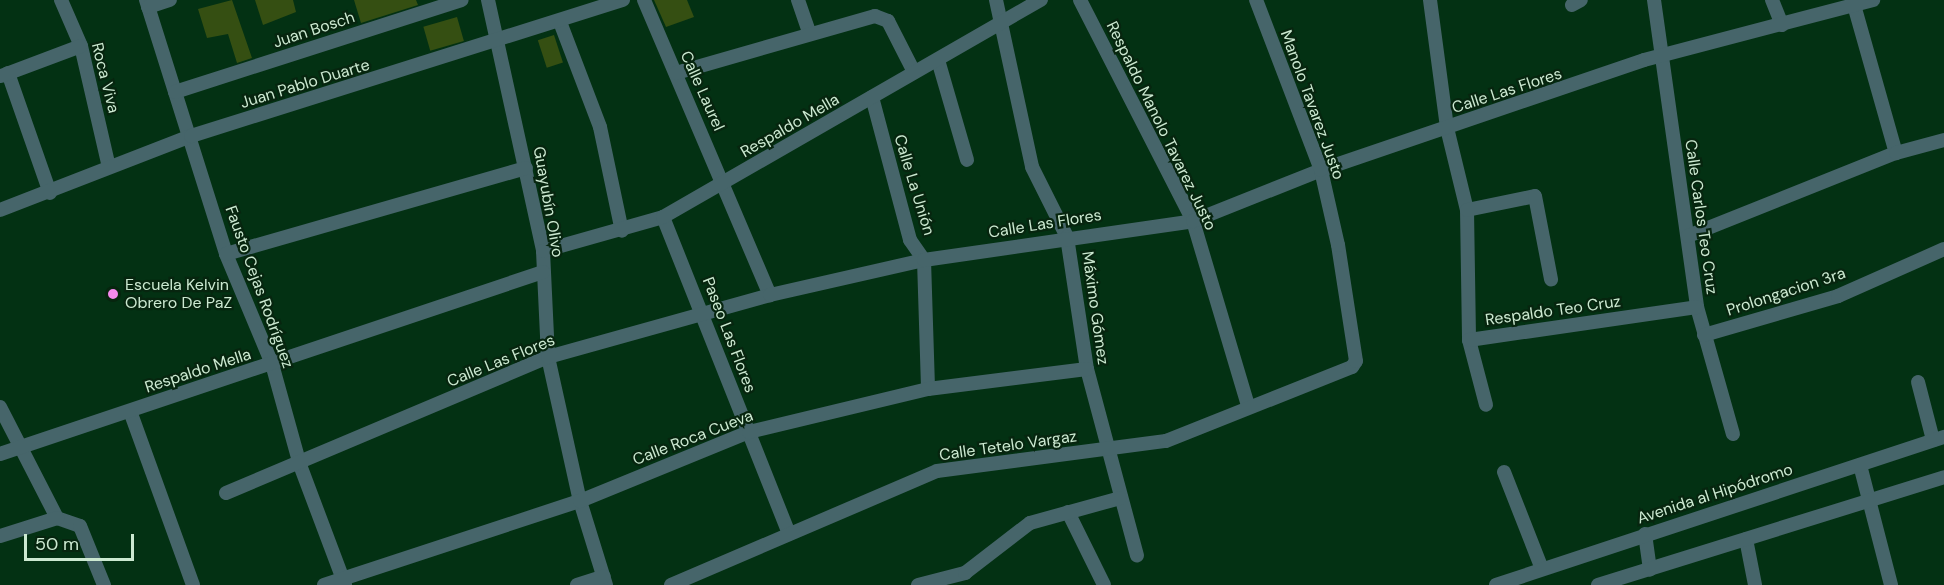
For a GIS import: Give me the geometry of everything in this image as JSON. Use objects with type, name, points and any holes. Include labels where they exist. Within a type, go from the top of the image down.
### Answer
[{"type":"street","name":"Roca Viva","points":[[60,0],[81,46],[109,167]]},
{"type":"street","points":[[147,3],[170,0]]},
{"type":"street","name":"Juan Bosch","points":[[175,92],[462,0]]},
{"type":"street","name":"Guayubín Olivo","points":[[488,0],[543,251],[548,357],[580,501],[605,580]]},
{"type":"street","name":"Juan Pablo Duarte","points":[[0,210],[50,193],[109,167],[191,136],[496,44],[623,0]]},
{"type":"street","name":"Calle Laurel","points":[[644,0],[770,295]]},
{"type":"street","points":[[798,0],[809,32]]},
{"type":"street","name":"Máximo Gómez","points":[[996,0],[1032,167],[1067,237],[1087,369],[1105,449],[1137,555]]},
{"type":"street","name":"Respaldo Mella","points":[[543,251],[622,231],[663,217],[724,184],[914,72],[1003,25],[1041,0]]},
{"type":"street","name":"Respaldo Manolo Tavarez Justo","points":[[1080,0],[1193,221],[1248,406]]},
{"type":"street","name":"Manolo Tavarez Justo","points":[[1256,0],[1321,170],[1338,245],[1354,364]]},
{"type":"street","name":"Respaldo Teo Cruz","points":[[1430,0],[1447,128],[1467,210],[1469,340],[1697,307]]},
{"type":"street","name":"Calle Carlos Teo Cruz","points":[[1654,0],[1697,307],[1733,434]]},
{"type":"street","points":[[1772,0],[1782,25]]},
{"type":"street","name":"Calle Las Flores","points":[[226,493],[300,465],[548,357],[770,295],[924,260],[1067,237],[1193,221],[1321,170],[1662,58],[1873,0]]},
{"type":"street","name":"Fausto Cejas Rodríguez","points":[[147,3],[191,136],[226,254],[272,364],[300,465],[344,582]]},
{"type":"street","points":[[1854,5],[1896,153]]},
{"type":"street","points":[[676,73],[809,32],[883,17],[914,72]]},
{"type":"street","points":[[560,22],[600,127],[622,231]]},
{"type":"street","points":[[50,193],[4,75],[81,46]]},
{"type":"street","points":[[938,60],[967,160]]},
{"type":"street","name":"Calle La Unión","points":[[872,97],[910,240],[924,260],[927,389]]},
{"type":"street","points":[[1688,236],[1896,153],[1944,140]]},
{"type":"street","points":[[226,254],[526,168]]},
{"type":"street","points":[[1467,210],[1535,196],[1551,279]]},
{"type":"street","name":"Paseo Las Flores","points":[[663,217],[705,314],[789,534]]},
{"type":"street","name":"Prolongacion 3ra","points":[[1704,335],[1838,296],[1944,249]]},
{"type":"street","name":"Respaldo Mella","points":[[0,454],[543,272]]},
{"type":"street","points":[[1469,340],[1486,405]]},
{"type":"street","name":"Calle Tetelo Vargaz","points":[[671,585],[937,471],[1166,441],[1354,364]]},
{"type":"street","name":"Calle Roca Cueva","points":[[324,585],[344,582],[580,501],[749,432],[927,389],[1087,369]]},
{"type":"street","points":[[1918,382],[1938,439]]},
{"type":"street","points":[[0,407],[57,518]]},
{"type":"street","points":[[130,411],[193,585]]},
{"type":"street","name":"Avenida al Hipódromo","points":[[1496,585],[1938,439]]},
{"type":"street","points":[[1860,465],[1891,585]]},
{"type":"street","points":[[1504,472],[1542,568]]},
{"type":"street","points":[[1598,585],[1620,582],[1650,570],[1944,477]]},
{"type":"street","points":[[918,585],[969,579],[1030,523],[1120,498]]},
{"type":"street","points":[[1068,512],[1104,585]]},
{"type":"street","points":[[0,536],[57,518],[80,526],[104,585]]},
{"type":"street","points":[[1645,534],[1650,570]]},
{"type":"street","points":[[1746,539],[1755,585]]},
{"type":"street","points":[[577,585],[605,580]]},
{"type":"building","points":[[232,0],[252,58],[237,63],[228,34],[207,38],[198,9]]},
{"type":"building","points":[[255,0],[293,0],[296,12],[263,25]]},
{"type":"building","points":[[354,0],[416,0],[418,5],[361,23]]},
{"type":"building","points":[[654,0],[687,0],[694,17],[666,27]]},
{"type":"building","points":[[457,17],[464,41],[430,51],[423,27]]},
{"type":"building","points":[[554,35],[563,63],[547,68],[538,40]]},
{"type":"place","name":"Escuela Kelvin Obrero De PaZ","points":[[113,294]]}]
